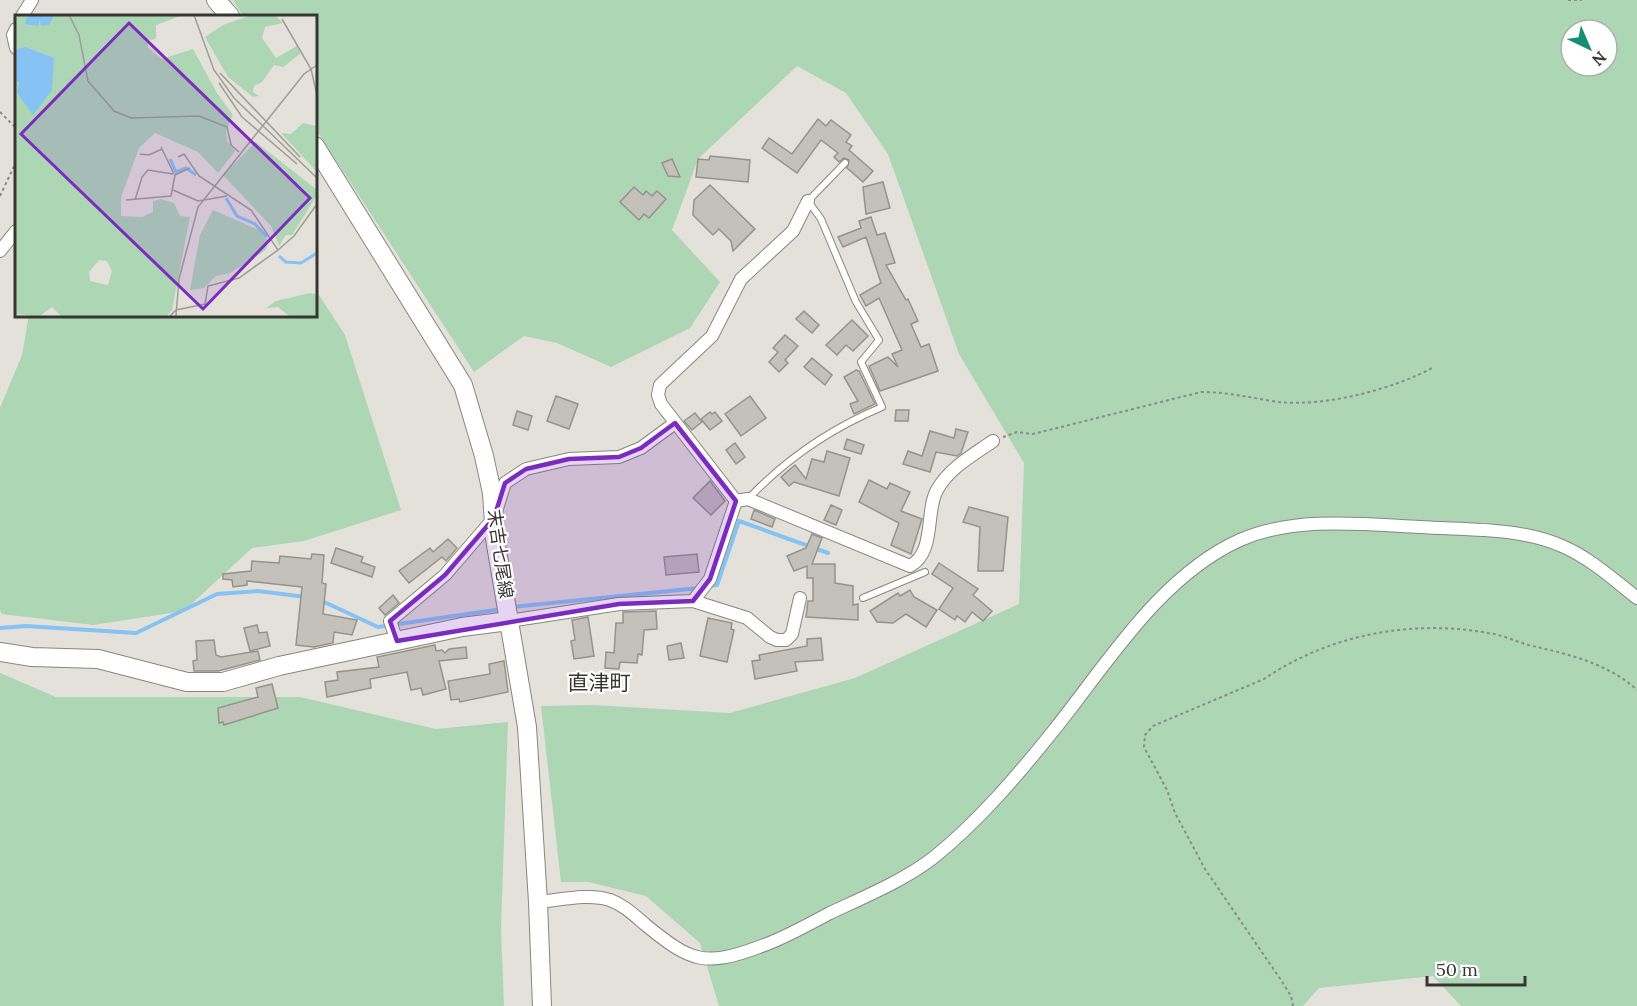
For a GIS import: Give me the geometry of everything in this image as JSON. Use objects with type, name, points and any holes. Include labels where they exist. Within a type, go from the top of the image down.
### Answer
[{"type":"main road","points":[[216,0],[229,15]]},
{"type":"main road","name":"末吉七尾線","points":[[316,148],[464,385],[484,456],[492,494],[509,621],[527,727],[542,1006]]},
{"type":"main road","points":[[0,652],[32,657],[98,659],[187,682],[223,682],[279,666],[462,627],[509,621]]},
{"type":"street","points":[[23,15],[32,0]]},
{"type":"street","points":[[808,201],[793,231],[741,279],[712,336],[660,385],[659,400],[675,423],[742,500],[910,566],[917,562],[929,533],[935,492],[944,479],[968,458],[993,441]]},
{"type":"street","points":[[0,251],[15,232]]},
{"type":"street","points":[[397,641],[390,621],[445,575],[494,518],[506,483],[526,469],[569,459],[619,457],[641,448],[675,423]]},
{"type":"street","points":[[693,601],[710,579],[742,500]]},
{"type":"street","points":[[538,902],[606,898],[625,907],[665,940],[690,956],[710,960],[731,957],[764,946],[886,886],[932,859],[998,796],[1142,618],[1194,568],[1213,554],[1260,533],[1307,525],[1359,524],[1501,532],[1535,537],[1563,547],[1595,565],[1637,598]]},
{"type":"street","points":[[509,621],[619,604],[693,601],[747,618],[777,640],[786,640],[792,634],[800,598]]},
{"type":"lane","points":[[742,500],[775,471],[853,419],[882,406],[861,362],[879,340],[856,302],[821,219],[808,201],[845,163]]},
{"type":"lane","points":[[863,598],[925,572],[910,566]]},
{"type":"path","points":[[1568,0],[1581,0]]},
{"type":"path","points":[[0,112],[15,127]]},
{"type":"path","points":[[0,196],[15,164]]},
{"type":"path","points":[[993,441],[1017,432],[1033,434],[1202,392],[1223,392],[1281,402],[1323,401],[1385,387],[1434,367]]},
{"type":"path","points":[[1293,1006],[1286,988],[1204,869],[1175,813],[1167,790],[1144,747],[1145,735],[1153,726],[1264,679],[1276,671],[1343,640],[1374,632],[1451,628],[1490,633],[1601,667],[1625,679],[1637,690]]},
{"type":"highlighted area","points":[[675,423],[736,501],[710,579],[693,601],[619,604],[397,641],[390,621],[445,575],[494,518],[505,483],[526,469],[569,459],[619,457],[641,448]]},
{"type":"green space","points":[[233,0],[1637,0],[1637,1006],[1461,1006],[1433,976],[1319,988],[1303,1006],[719,1006],[700,943],[646,896],[588,882],[561,882],[541,706],[592,705],[730,713],[855,678],[1019,604],[1024,463],[959,354],[888,154],[846,93],[797,66],[698,159],[672,230],[720,282],[690,328],[611,367],[557,343],[524,336],[474,372],[316,130],[316,15],[242,15]]},
{"type":"green space","points":[[316,291],[345,335],[401,510],[304,541],[252,548],[184,611],[93,625],[2,614],[0,610],[0,408],[22,355],[29,316],[316,316]]},
{"type":"green space","points":[[0,673],[56,697],[300,697],[436,729],[508,722],[501,929],[504,1006],[0,1006]]},
{"type":"building","points":[[818,119],[826,126],[831,120],[851,135],[846,142],[852,146],[849,150],[873,171],[863,182],[847,168],[849,160],[844,158],[839,162],[834,157],[838,153],[821,140],[797,173],[762,148],[769,138],[792,154]]},
{"type":"building","points":[[710,156],[750,160],[748,182],[696,177],[698,159],[709,160]]},
{"type":"building","points":[[672,159],[680,177],[668,176],[662,163]]},
{"type":"building","points":[[883,182],[890,208],[866,214],[863,187]]},
{"type":"building","points":[[710,185],[755,229],[733,251],[731,241],[719,229],[713,235],[693,215],[694,200]]},
{"type":"building","points":[[634,187],[643,195],[646,191],[652,196],[657,191],[666,199],[649,218],[644,214],[639,220],[620,202]]},
{"type":"building","points":[[871,217],[877,235],[885,233],[895,263],[886,265],[906,300],[908,299],[918,321],[911,324],[921,347],[929,344],[938,371],[880,391],[869,366],[888,357],[898,367],[892,354],[902,350],[879,298],[866,306],[860,295],[881,283],[866,237],[843,247],[838,237],[861,228],[859,221]]},
{"type":"building","points":[[804,311],[819,325],[812,333],[796,319]]},
{"type":"building","points":[[852,320],[868,336],[853,351],[846,345],[837,355],[826,345]]},
{"type":"building","points":[[785,335],[798,346],[785,360],[788,363],[779,372],[769,362],[778,352],[773,348]]},
{"type":"building","points":[[812,358],[832,375],[825,385],[804,367]]},
{"type":"building","points":[[856,370],[859,371],[875,404],[854,414],[850,404],[858,401],[844,377]]},
{"type":"building","points":[[556,396],[578,404],[569,429],[547,421]]},
{"type":"building","points":[[750,396],[766,418],[741,436],[725,414]]},
{"type":"building","points":[[896,410],[909,410],[908,421],[895,421]]},
{"type":"building","points":[[517,411],[532,416],[528,430],[513,425]]},
{"type":"building","points":[[710,412],[712,414],[715,412],[722,421],[710,430],[701,419]]},
{"type":"building","points":[[695,413],[702,422],[692,430],[684,421]]},
{"type":"building","points":[[956,429],[968,432],[961,453],[957,456],[936,452],[930,472],[903,464],[908,451],[922,456],[930,431],[954,438]]},
{"type":"building","points":[[847,439],[864,445],[861,454],[844,449]]},
{"type":"building","points":[[735,443],[745,457],[736,464],[726,450]]},
{"type":"building","points":[[827,451],[850,458],[839,496],[794,482],[789,486],[781,477],[795,465],[806,479],[812,459],[824,462]]},
{"type":"building","points":[[869,480],[887,489],[890,483],[910,492],[901,511],[922,519],[911,554],[891,545],[899,523],[859,502]]},
{"type":"building","points":[[710,481],[725,501],[711,515],[693,498]]},
{"type":"building","points":[[831,505],[842,510],[836,525],[824,520]]},
{"type":"building","points":[[969,507],[1008,517],[1003,571],[978,571],[980,527],[963,522]]},
{"type":"building","points":[[754,510],[775,519],[772,527],[751,519]]},
{"type":"building","points":[[812,534],[822,538],[812,564],[835,564],[835,583],[853,586],[853,605],[858,604],[858,620],[806,617],[808,601],[813,601],[813,578],[807,578],[807,566],[794,571],[787,556],[806,548]]},
{"type":"building","points":[[448,539],[457,548],[446,561],[442,557],[409,583],[399,571],[430,548],[433,552]]},
{"type":"building","points":[[336,548],[363,557],[361,562],[375,567],[372,577],[331,563]]},
{"type":"building","points":[[312,554],[324,555],[322,583],[326,584],[323,614],[357,620],[352,635],[334,632],[333,643],[314,647],[296,645],[302,587],[247,581],[247,585],[233,587],[232,580],[223,579],[223,574],[251,571],[252,561],[279,563],[280,556],[311,559]]},
{"type":"building","points":[[697,554],[699,572],[666,575],[664,557]]},
{"type":"building","points":[[939,563],[978,589],[973,595],[992,611],[983,621],[972,612],[965,622],[957,616],[955,620],[939,609],[953,588],[932,574]]},
{"type":"building","points":[[910,590],[914,597],[937,610],[926,627],[906,614],[893,623],[877,622],[870,611],[898,593],[900,596]]},
{"type":"building","points":[[393,595],[399,603],[385,615],[379,608]]},
{"type":"building","points":[[656,611],[657,629],[644,630],[642,655],[638,654],[637,663],[620,662],[619,669],[605,668],[606,652],[614,653],[616,623],[623,623],[623,612]]},
{"type":"building","points":[[588,617],[594,656],[574,659],[571,641],[575,640],[572,620]]},
{"type":"building","points":[[708,618],[732,623],[731,629],[734,630],[727,662],[700,656]]},
{"type":"building","points":[[257,625],[259,633],[267,632],[270,646],[250,651],[244,628]]},
{"type":"building","points":[[821,638],[823,660],[795,662],[797,671],[755,679],[752,661],[760,660],[759,655],[807,646],[807,639]]},
{"type":"building","points":[[214,640],[216,655],[221,657],[258,651],[260,660],[218,671],[194,671],[193,661],[197,660],[196,641]]},
{"type":"building","points":[[681,643],[684,658],[669,660],[667,646]]},
{"type":"building","points":[[435,645],[436,651],[442,650],[445,653],[449,649],[466,647],[467,658],[439,661],[446,689],[423,695],[421,688],[411,690],[407,672],[370,679],[371,688],[327,697],[325,682],[338,680],[337,672],[379,667],[377,657]]},
{"type":"building","points":[[504,661],[508,692],[460,702],[459,699],[451,700],[448,681],[490,674],[489,664]]},
{"type":"building","points":[[272,684],[278,708],[224,725],[223,722],[219,723],[218,708],[258,697],[256,688]]},
{"type":"waterway","points":[[709,586],[717,585],[739,521],[828,553]]},
{"type":"waterway","points":[[512,607],[699,588]]},
{"type":"waterway","points":[[0,628],[26,626],[136,633],[217,594],[258,591],[306,597]]},
{"type":"waterway","points":[[322,601],[378,627],[502,609]]},
{"type":"district","name":"直津町","points":[[599,683]]}]
